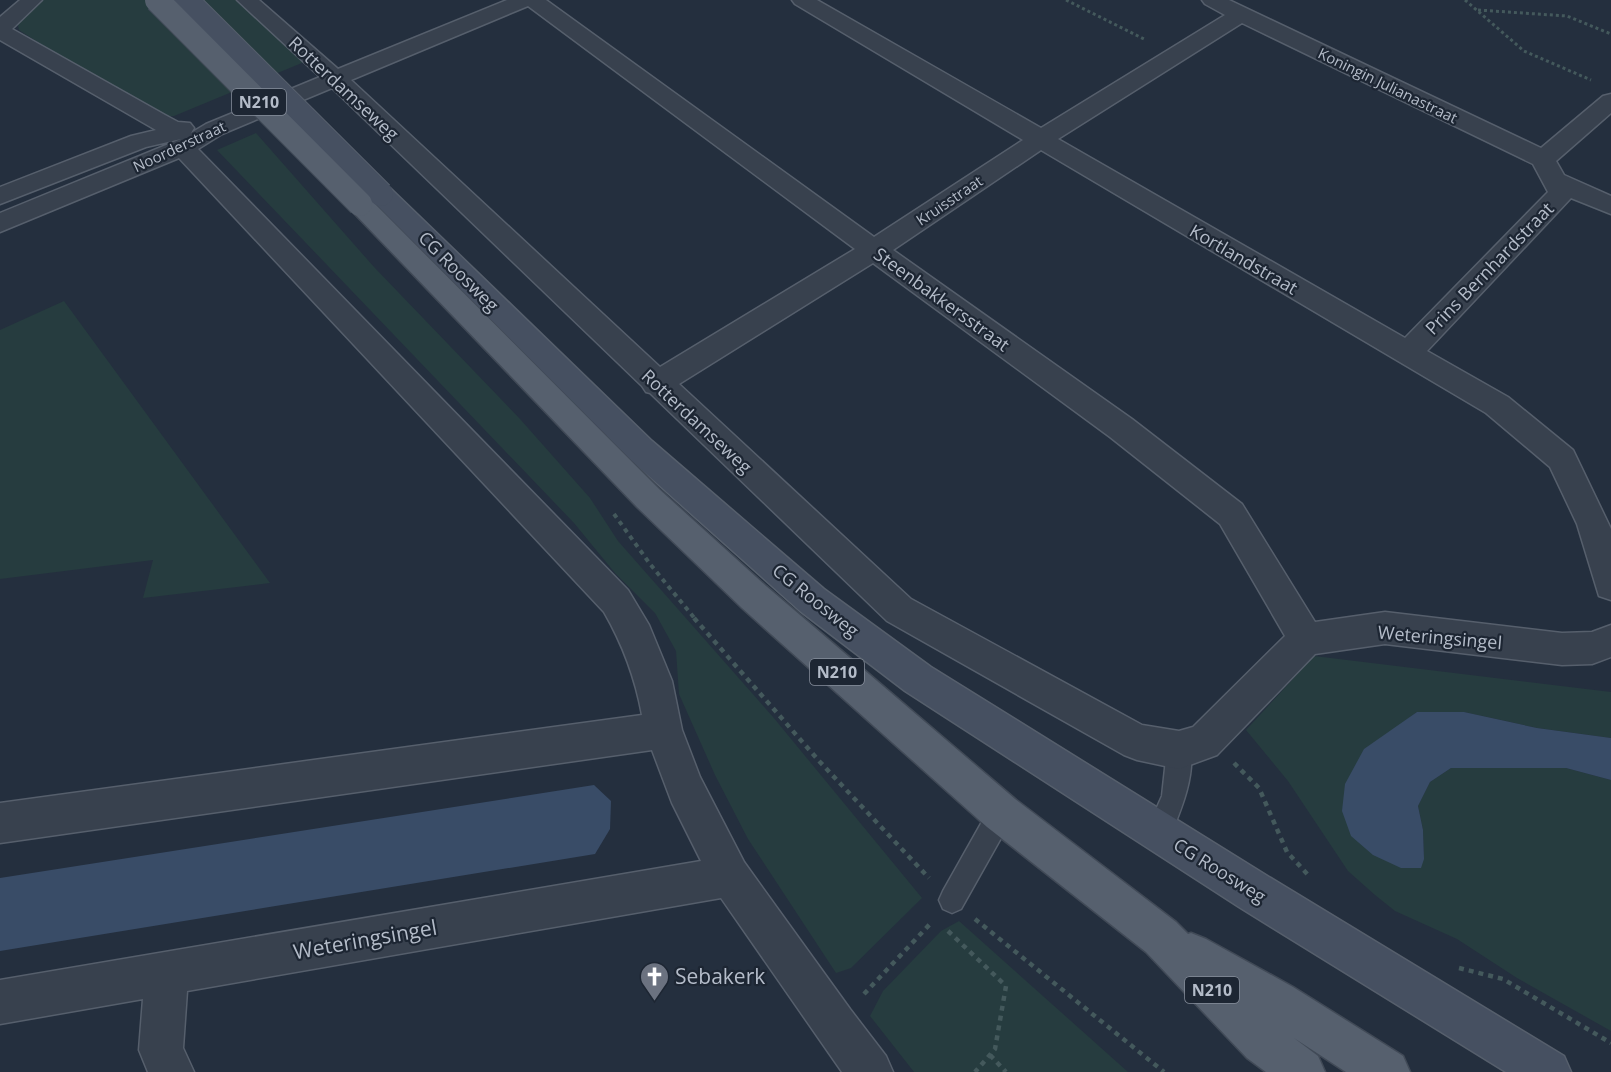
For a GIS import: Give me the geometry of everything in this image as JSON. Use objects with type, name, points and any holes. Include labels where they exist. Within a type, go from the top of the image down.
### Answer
[{"type":"main road","name":"CG Roosweg","points":[[157,0],[371,199],[648,498],[841,675],[1001,813],[1161,937],[1263,1042],[1302,1072]]},
{"type":"main road","name":"CG Roosweg","points":[[1161,937],[1278,1002],[1387,1072]]},
{"type":"street","points":[[32,0],[0,29],[141,113],[181,140],[616,601],[637,636],[654,681],[663,730],[686,789],[730,876],[834,1025],[870,1072]]},
{"type":"street","name":"CG Roosweg","points":[[186,0],[205,17],[371,199],[641,450],[812,600],[918,679],[1159,832],[1548,1072]]},
{"type":"street","name":"Rotterdamseweg","points":[[247,0],[329,73],[656,384],[899,610],[1137,742],[1191,746]]},
{"type":"street","name":"Noorderstraat","points":[[0,223],[181,140],[214,129],[484,0]]},
{"type":"street","name":"Noorderstraat","points":[[329,73],[525,0]]},
{"type":"street","name":"Steenbakkersstraat","points":[[533,0],[1121,428],[1231,514],[1306,639]]},
{"type":"street","name":"Kortlandstraat","points":[[802,0],[1497,405],[1562,459],[1593,524],[1611,585]]},
{"type":"street","name":"Koningin Julianastraat","points":[[1212,0],[1549,169],[1611,206]]},
{"type":"street","name":"Kruisstraat","points":[[656,384],[874,250],[1039,140],[1241,14]]},
{"type":"street","points":[[1549,169],[1606,93]]},
{"type":"street","name":"Noorderstraat","points":[[0,196],[139,141],[181,140]]},
{"type":"street","name":"Prins Bernhardstraat","points":[[1407,354],[1561,193],[1549,169]]},
{"type":"street","name":"Weteringsingel","points":[[1306,639],[1385,628],[1562,649],[1592,648],[1611,641]]},
{"type":"street","points":[[1191,746],[1306,639]]},
{"type":"street","points":[[0,823],[663,730]]},
{"type":"street","name":"Weteringsingel","points":[[0,1002],[730,876]]},
{"type":"street","points":[[166,973],[161,1050],[171,1072]]},
{"type":"lane","points":[[1159,832],[1174,797],[1191,746]]},
{"type":"lane","points":[[943,909],[1001,813]]},
{"type":"path","points":[[1066,0],[1175,55]]},
{"type":"path","points":[[1465,0],[1524,51],[1606,93]]},
{"type":"path","points":[[1476,10],[1567,16],[1611,34]]},
{"type":"path","points":[[610,508],[634,546],[775,714],[853,801],[1006,986],[995,1049],[975,1072]]},
{"type":"path","points":[[1191,746],[1239,766],[1259,788],[1287,852],[1316,884]]},
{"type":"path","points":[[834,1025],[943,909]]},
{"type":"path","points":[[943,909],[1164,1072]]},
{"type":"path","points":[[1451,966],[1503,979],[1611,1043]]},
{"type":"path","points":[[990,1055],[1006,1072]]},
{"type":"green space","points":[[42,0],[244,0],[309,60],[174,116],[152,116],[19,30],[17,21]]},
{"type":"green space","points":[[256,133],[374,267],[520,419],[590,498],[618,541],[773,717],[922,898],[851,968],[836,973],[748,839],[715,775],[679,694],[676,651],[655,613],[615,573],[574,523],[217,150]]},
{"type":"green space","points":[[64,301],[270,583],[143,598],[153,560],[0,579],[0,330]]},
{"type":"green space","points":[[1314,656],[1611,692],[1611,738],[1537,728],[1464,712],[1417,712],[1396,728],[1424,859],[1423,830],[1418,806],[1430,782],[1451,768],[1566,768],[1611,780],[1611,1031],[1517,978],[1457,939],[1395,911],[1348,871],[1288,781],[1246,730]]},
{"type":"green space","points":[[959,921],[1128,1072],[914,1072],[870,1016],[883,991],[941,931]]},
{"type":"water","points":[[1417,712],[1464,712],[1537,728],[1611,738],[1611,780],[1566,768],[1451,768],[1430,782],[1418,806],[1423,830],[1424,859],[1421,868],[1401,868],[1373,855],[1351,836],[1342,811],[1345,784],[1364,749]]},
{"type":"water","points":[[594,785],[611,801],[610,829],[595,854],[0,951],[0,878]]},
{"type":"place","name":"Sebakerk","points":[[654,1002]]}]
